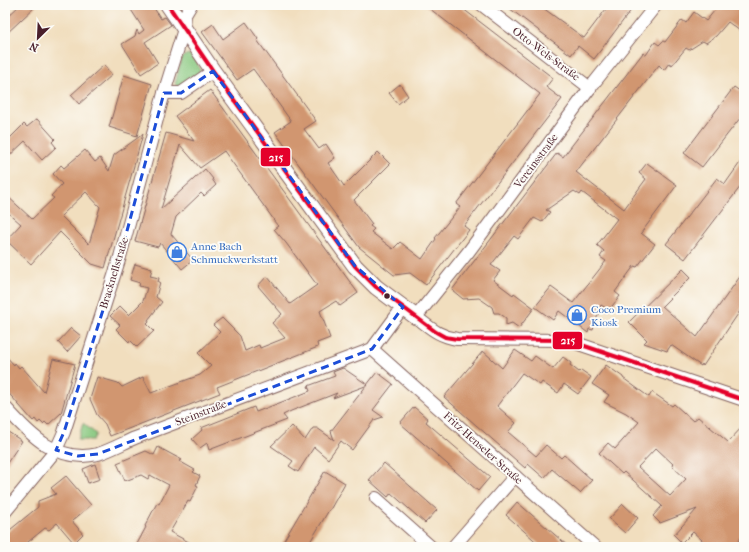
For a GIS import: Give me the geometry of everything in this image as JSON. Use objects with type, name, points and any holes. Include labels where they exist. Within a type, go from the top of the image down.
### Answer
[{"type":"street","points":[[168,5],[213,71],[355,266],[376,287],[436,332],[445,337],[458,339],[567,340],[744,400]]},
{"type":"street","name":"Bracknellstraße","points":[[56,450],[64,432],[120,257],[164,93],[184,29],[185,15],[191,5]]},
{"type":"street","name":"Otto-Wels-Straße","points":[[482,5],[590,88]]},
{"type":"street","name":"Vereinsstraße","points":[[416,317],[469,251],[590,88],[656,5]]},
{"type":"street","points":[[164,93],[181,93],[213,71]]},
{"type":"street","points":[[372,349],[402,307]]},
{"type":"street","name":"Steinstraße","points":[[5,406],[25,430],[42,443],[56,450],[78,456],[98,454],[135,438],[372,349]]},
{"type":"street","name":"Fritz-Henseler-Straße","points":[[372,349],[595,547]]},
{"type":"street","points":[[5,512],[56,450]]},
{"type":"street","points":[[452,547],[515,476]]},
{"type":"street","points":[[376,498],[431,547]]},
{"type":"highlighted area","points":[[213,71],[355,266],[403,307],[372,349],[98,454],[78,456],[56,450],[64,432],[120,257],[164,93],[181,93]]},
{"type":"green space","points":[[188,54],[196,61],[200,71],[199,74],[179,88],[175,84],[182,57]]},
{"type":"green space","points":[[83,423],[96,434],[93,440],[78,440]]},
{"type":"building","points":[[20,5],[37,5],[5,35],[5,19]]},
{"type":"building","points":[[128,5],[152,5],[161,19],[165,17],[171,25],[145,42],[158,63],[141,74],[122,44],[135,36],[137,30],[139,34],[144,30]]},
{"type":"building","points":[[425,5],[458,5],[553,78],[546,87],[562,99],[464,226],[469,230],[426,285],[410,273],[394,275],[359,247],[275,132],[291,121],[267,88],[253,69],[237,80],[202,32],[213,24],[223,39],[246,22],[258,39],[257,40],[316,121],[304,129],[319,149],[326,144],[335,158],[328,163],[344,186],[378,152],[390,164],[354,200],[372,224],[370,226],[374,229],[371,232],[393,249],[400,242],[422,259],[436,239],[435,238],[460,207],[456,204],[540,94]]},
{"type":"building","points":[[505,5],[539,5],[584,38],[609,5],[635,5],[594,59],[578,46],[571,55]]},
{"type":"building","points":[[719,5],[744,5],[744,34],[728,22],[716,36],[706,43],[703,41],[689,50],[686,48],[672,65],[669,63],[664,70],[659,65],[576,172],[624,209],[646,179],[639,173],[647,163],[677,185],[641,233],[655,244],[637,267],[634,266],[615,292],[620,296],[609,310],[601,305],[593,330],[589,329],[588,333],[559,311],[553,320],[535,307],[551,287],[573,303],[606,261],[600,257],[604,251],[597,245],[617,219],[582,192],[580,195],[574,191],[546,210],[550,212],[542,222],[534,218],[518,239],[514,236],[491,265],[500,271],[493,280],[534,308],[519,328],[512,323],[506,325],[506,318],[499,313],[494,313],[492,307],[479,298],[463,299],[452,290],[557,153],[563,157],[643,53],[646,55],[655,42],[659,45],[663,41],[665,42],[682,20],[686,23],[694,12],[706,21]]},
{"type":"building","points":[[104,65],[112,75],[79,104],[71,95]]},
{"type":"building","points":[[124,75],[152,84],[137,136],[109,127]]},
{"type":"building","points":[[400,84],[408,96],[398,104],[389,93]]},
{"type":"building","points":[[734,87],[744,94],[744,113],[702,167],[684,153]]},
{"type":"building","points":[[210,90],[358,293],[340,306],[336,301],[320,311],[330,338],[317,343],[318,347],[217,387],[220,393],[110,436],[105,424],[97,415],[90,399],[97,377],[118,383],[122,387],[143,377],[151,393],[200,375],[211,366],[198,353],[220,332],[213,325],[222,318],[240,336],[245,351],[259,345],[260,348],[285,338],[272,323],[282,314],[258,286],[267,276],[290,304],[317,285],[274,229],[278,226],[224,151],[200,168],[180,145],[161,209],[205,169],[213,179],[216,185],[204,196],[201,193],[176,217],[171,234],[193,260],[182,269],[160,243],[158,247],[135,241],[166,133],[194,141],[175,116]]},
{"type":"building","points":[[37,119],[55,139],[52,142],[56,147],[42,160],[25,141],[5,160],[5,143],[24,124],[27,127]]},
{"type":"building","points":[[143,134],[105,268],[92,264],[60,232],[31,264],[6,240],[21,224],[5,210],[5,194],[32,219],[54,198],[51,196],[62,184],[53,174],[61,165],[64,168],[85,150],[95,162],[100,158],[109,171],[114,155]],"holes":[[[86,192],[100,207],[89,244],[61,216]]]},
{"type":"building","points":[[744,157],[744,182],[685,259],[666,244],[717,178],[725,184]]},
{"type":"building","points":[[135,264],[152,269],[150,276],[159,278],[158,282],[160,282],[156,297],[162,302],[148,320],[149,322],[147,324],[154,331],[137,347],[130,340],[129,342],[116,329],[120,325],[110,316],[120,306],[129,315],[143,301],[147,288],[139,286],[140,283],[130,280]]},
{"type":"building","points":[[683,269],[691,277],[662,306],[697,337],[744,271],[744,305],[703,366],[671,345],[667,351],[644,343],[647,340],[629,322]]},
{"type":"building","points":[[71,328],[81,336],[67,352],[58,342]]},
{"type":"building","points":[[515,350],[531,361],[535,356],[553,369],[563,357],[579,372],[581,370],[591,377],[578,394],[564,384],[558,393],[542,382],[540,385],[522,373],[497,406],[516,423],[508,432],[536,456],[546,445],[561,458],[564,455],[592,480],[580,493],[552,469],[544,478],[528,464],[525,468],[444,397],[483,351],[502,368]]},
{"type":"building","points":[[5,355],[14,365],[15,363],[19,368],[21,366],[44,392],[53,359],[75,364],[61,413],[48,425],[45,422],[43,424],[40,421],[38,423],[35,419],[33,421],[5,389]]},
{"type":"building","points":[[606,365],[649,397],[652,392],[672,406],[674,404],[693,421],[698,417],[728,442],[744,425],[744,534],[733,547],[710,547],[693,532],[682,543],[674,535],[697,509],[660,523],[653,516],[662,506],[624,472],[622,474],[599,453],[608,443],[615,449],[639,422],[626,413],[604,402],[609,395],[592,384]],"holes":[[[656,448],[673,464],[672,466],[686,479],[670,496],[638,467]]]},
{"type":"building","points":[[343,368],[368,385],[333,398],[337,393],[291,411],[283,415],[287,420],[209,450],[207,443],[200,448],[192,439],[202,430],[201,428],[254,407],[256,412],[310,391],[308,386],[335,376],[333,372]]},
{"type":"building","points":[[377,372],[393,384],[373,410],[383,417],[374,420],[352,450],[341,441],[328,459],[314,447],[298,472],[289,466],[293,461],[271,446],[292,426],[305,440],[313,428],[317,428],[334,440],[331,431]]},
{"type":"building","points":[[414,407],[428,419],[426,422],[490,477],[478,491],[400,423]]},
{"type":"building","points":[[5,430],[22,441],[5,466]]},
{"type":"building","points":[[158,447],[182,460],[179,461],[195,470],[193,472],[200,476],[196,485],[198,486],[190,502],[188,501],[170,532],[198,547],[143,547],[137,544],[157,503],[159,504],[169,485],[150,475],[148,479],[141,475],[125,481],[117,463],[146,451],[154,455]]},
{"type":"building","points":[[384,463],[437,510],[425,523],[391,493],[388,497],[369,480]]},
{"type":"building","points":[[95,464],[100,479],[88,483],[83,469]]},
{"type":"building","points":[[325,471],[345,483],[330,510],[307,547],[280,547]]},
{"type":"building","points":[[66,476],[91,505],[72,521],[83,534],[74,543],[57,523],[49,530],[45,528],[22,547],[5,547],[5,534],[38,507],[38,501],[56,494],[51,488]]},
{"type":"building","points":[[517,502],[569,547],[542,547],[506,515]]},
{"type":"building","points":[[623,504],[638,518],[625,533],[609,519]]},
{"type":"transit line","name":"215","points":[[168,5],[213,71],[355,266],[376,287],[436,332],[445,337],[457,339],[567,340],[744,400]]},
{"type":"place","name":"Anne Bach Schmuckwerkstatt","points":[[177,252]]},
{"type":"place","name":"Coco Premium Kiosk","points":[[577,315]]}]
